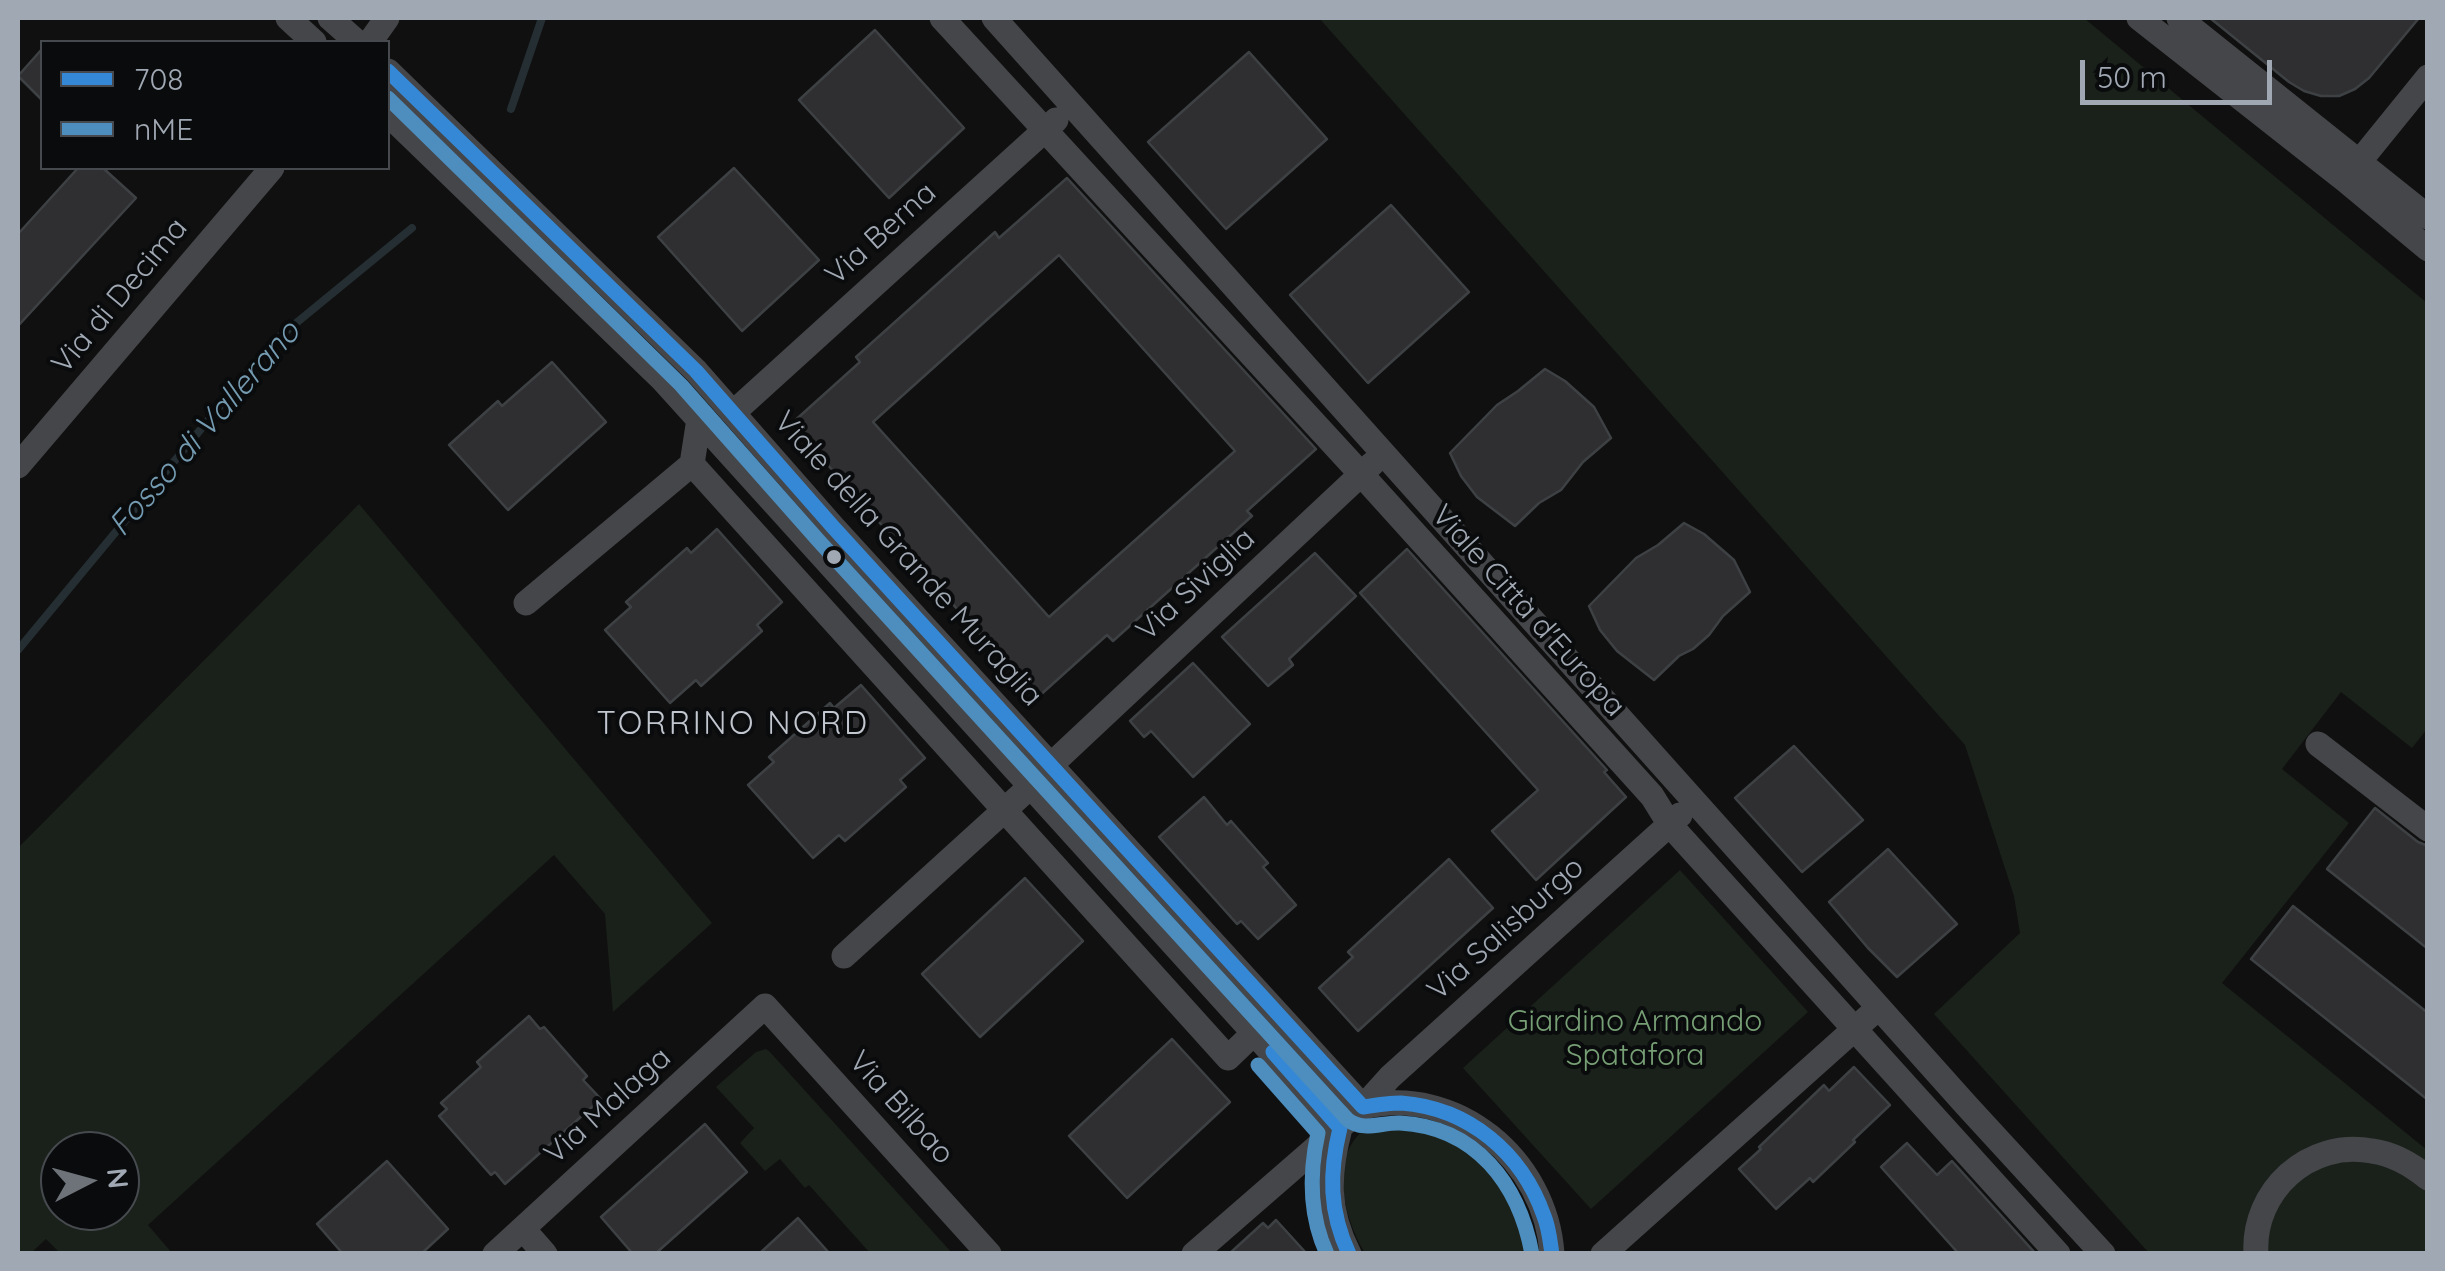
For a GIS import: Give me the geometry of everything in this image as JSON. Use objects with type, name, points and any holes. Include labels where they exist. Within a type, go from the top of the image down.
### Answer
[{"type":"street","points":[[288,18],[312,40]]},
{"type":"street","points":[[330,18],[355,40]]},
{"type":"street","points":[[371,40],[387,18]]},
{"type":"street","name":"Viale Città d'Europa","points":[[942,18],[1652,796],[1670,825],[2058,1254]]},
{"type":"street","name":"Viale Città d'Europa","points":[[994,18],[2103,1254]]},
{"type":"street","points":[[2162,22],[2352,171],[2428,216]]},
{"type":"street","name":"Viale della Grande Muraglia","points":[[390,74],[696,371],[832,527],[1362,1107]]},
{"type":"street","points":[[2352,171],[2428,77]]},
{"type":"street","name":"Via Berna","points":[[734,412],[1072,105]]},
{"type":"street","name":"Viale della Grande Muraglia","points":[[390,116],[663,380],[1340,1128]]},
{"type":"street","name":"Via di Decima","points":[[18,466],[270,170]]},
{"type":"street","points":[[2352,171],[2428,249]]},
{"type":"street","points":[[526,603],[692,464],[699,419]]},
{"type":"street","name":"Via Siviglia","points":[[1051,765],[1385,452]]},
{"type":"street","points":[[692,464],[1228,1058],[1255,1032]]},
{"type":"street","points":[[2318,744],[2428,829]]},
{"type":"street","points":[[844,956],[1031,786]]},
{"type":"street","name":"Via Salisburgo","points":[[1194,1254],[1340,1128],[1390,1076],[1695,802]]},
{"type":"street","name":"Via Malaga","points":[[495,1254],[765,1006]]},
{"type":"street","name":"Via Bilbao","points":[[765,1006],[990,1254]]},
{"type":"street","points":[[1603,1254],[1879,1007]]},
{"type":"street","points":[[1362,1107],[1383,1103],[1416,1105],[1452,1114],[1486,1132],[1528,1175],[1546,1219],[1552,1254]]},
{"type":"street","points":[[1340,1128],[1330,1186],[1336,1224],[1349,1254]]},
{"type":"street","points":[[2256,1254],[2257,1226],[2268,1197],[2284,1178],[2317,1157],[2348,1150],[2372,1150],[2404,1160],[2428,1178]]},
{"type":"street","points":[[522,1229],[545,1254]]},
{"type":"green space","points":[[1319,18],[2084,18],[2427,303],[2427,729],[2412,748],[2341,692],[2282,769],[2349,823],[2222,983],[2427,1150],[2427,1253],[2149,1253],[1934,1014],[2020,933],[2014,896],[1965,745]]},
{"type":"green space","points":[[359,504],[712,923],[613,1012],[605,914],[554,855],[148,1225],[172,1253],[60,1253],[46,1239],[31,1253],[18,1253],[18,848]]},
{"type":"green space","name":"Giardino Armando Spatafora","points":[[1680,870],[1808,1012],[1591,1209],[1463,1068]]},
{"type":"green space","points":[[766,1049],[952,1253],[870,1253],[780,1159],[765,1171],[740,1143],[754,1128],[716,1087],[756,1052]]},
{"type":"green space","points":[[1395,1117],[1449,1129],[1472,1141],[1491,1158],[1520,1200],[1534,1253],[1365,1253],[1348,1214],[1344,1192],[1347,1153],[1372,1124]]},
{"type":"building","points":[[2210,18],[2419,18],[2369,78],[2339,96],[2321,96],[2289,82]]},
{"type":"building","points":[[875,30],[964,128],[889,198],[799,100]]},
{"type":"building","points":[[40,51],[40,98],[18,76]]},
{"type":"building","points":[[1249,52],[1327,139],[1226,229],[1148,142]]},
{"type":"building","points":[[734,168],[819,260],[742,331],[658,237]]},
{"type":"building","points":[[76,170],[105,170],[136,198],[18,326],[18,234]]},
{"type":"building","points":[[1067,178],[1316,449],[1247,511],[1252,516],[1113,641],[1107,635],[1037,698],[791,424],[860,362],[856,357],[995,232],[999,238]],"holes":[[[1059,255],[1235,451],[1049,617],[873,422]]]},
{"type":"building","points":[[1391,205],[1469,292],[1368,383],[1290,295]]},
{"type":"building","points":[[552,362],[606,422],[508,510],[449,445],[498,401],[502,406]]},
{"type":"building","points":[[1545,369],[1594,407],[1611,438],[1583,462],[1561,490],[1539,503],[1515,526],[1477,497],[1450,453],[1497,405]]},
{"type":"building","points":[[1684,523],[1704,534],[1734,560],[1750,592],[1709,635],[1654,680],[1617,651],[1600,630],[1589,606],[1636,558]]},
{"type":"building","points":[[717,529],[782,602],[757,625],[762,631],[701,686],[696,680],[670,703],[605,630],[631,607],[626,602],[687,548],[691,553]]},
{"type":"building","points":[[1407,549],[1607,770],[1604,772],[1626,797],[1536,880],[1492,831],[1538,790],[1360,593]]},
{"type":"building","points":[[1315,553],[1356,596],[1289,659],[1293,665],[1268,686],[1222,637]]},
{"type":"building","points":[[1193,663],[1250,724],[1193,777],[1151,731],[1144,737],[1130,721]]},
{"type":"building","points":[[861,685],[925,758],[900,780],[906,787],[845,841],[839,835],[813,858],[748,785],[774,762],[769,757],[830,703],[834,708]]},
{"type":"building","points":[[1794,746],[1863,820],[1802,872],[1735,798]]},
{"type":"building","points":[[1204,797],[1268,863],[1263,867],[1296,905],[1258,939],[1241,921],[1237,924],[1159,837]]},
{"type":"building","points":[[2375,808],[2428,846],[2428,949],[2327,869]]},
{"type":"building","points":[[1888,849],[1957,924],[1897,977],[1829,902]]},
{"type":"building","points":[[1449,859],[1493,908],[1358,1031],[1319,988],[1353,957],[1348,952]]},
{"type":"building","points":[[1025,878],[1083,941],[980,1037],[922,974]]},
{"type":"building","points":[[2293,906],[2428,1013],[2428,1100],[2251,959]]},
{"type":"building","points":[[529,1016],[540,1029],[544,1027],[587,1076],[583,1080],[601,1099],[505,1184],[495,1172],[491,1175],[439,1116],[447,1109],[441,1103],[481,1067],[477,1062]]},
{"type":"building","points":[[1172,1039],[1230,1102],[1127,1198],[1069,1136]]},
{"type":"building","points":[[1854,1067],[1890,1105],[1813,1182],[1810,1178],[1776,1209],[1739,1169],[1824,1085],[1829,1091]]},
{"type":"building","points":[[705,1124],[747,1172],[655,1254],[633,1254],[601,1217]]},
{"type":"building","points":[[1907,1143],[1937,1175],[1952,1161],[2036,1254],[1959,1254],[1881,1167]]},
{"type":"building","points":[[387,1161],[448,1229],[421,1254],[343,1254],[317,1224]]},
{"type":"building","points":[[798,1218],[830,1254],[759,1254]]},
{"type":"building","points":[[1276,1220],[1307,1254],[1229,1254],[1263,1223],[1268,1228]]},
{"type":"waterway","name":"Fosso di Vallerano","points":[[511,109],[542,18]]},
{"type":"waterway","name":"Fosso di Vallerano","points":[[18,650],[273,342],[412,228]]},
{"type":"transit line","name":"708","points":[[390,73],[696,371],[833,527],[1363,1107],[1401,1103],[1449,1114],[1470,1124],[1507,1154],[1534,1193],[1547,1225],[1552,1254]]},
{"type":"transit line","name":"nME","points":[[390,100],[681,385],[1348,1120],[1367,1126],[1400,1123],[1427,1127],[1472,1148],[1505,1183],[1526,1228],[1532,1254]]},
{"type":"transit line","name":"708","points":[[1273,1052],[1340,1128],[1334,1161],[1334,1207],[1349,1254]]},
{"type":"transit line","name":"nME","points":[[1258,1065],[1318,1133],[1312,1194],[1327,1254]]},
{"type":"district","name":"TORRINO NORD","points":[[733,724]]}]
